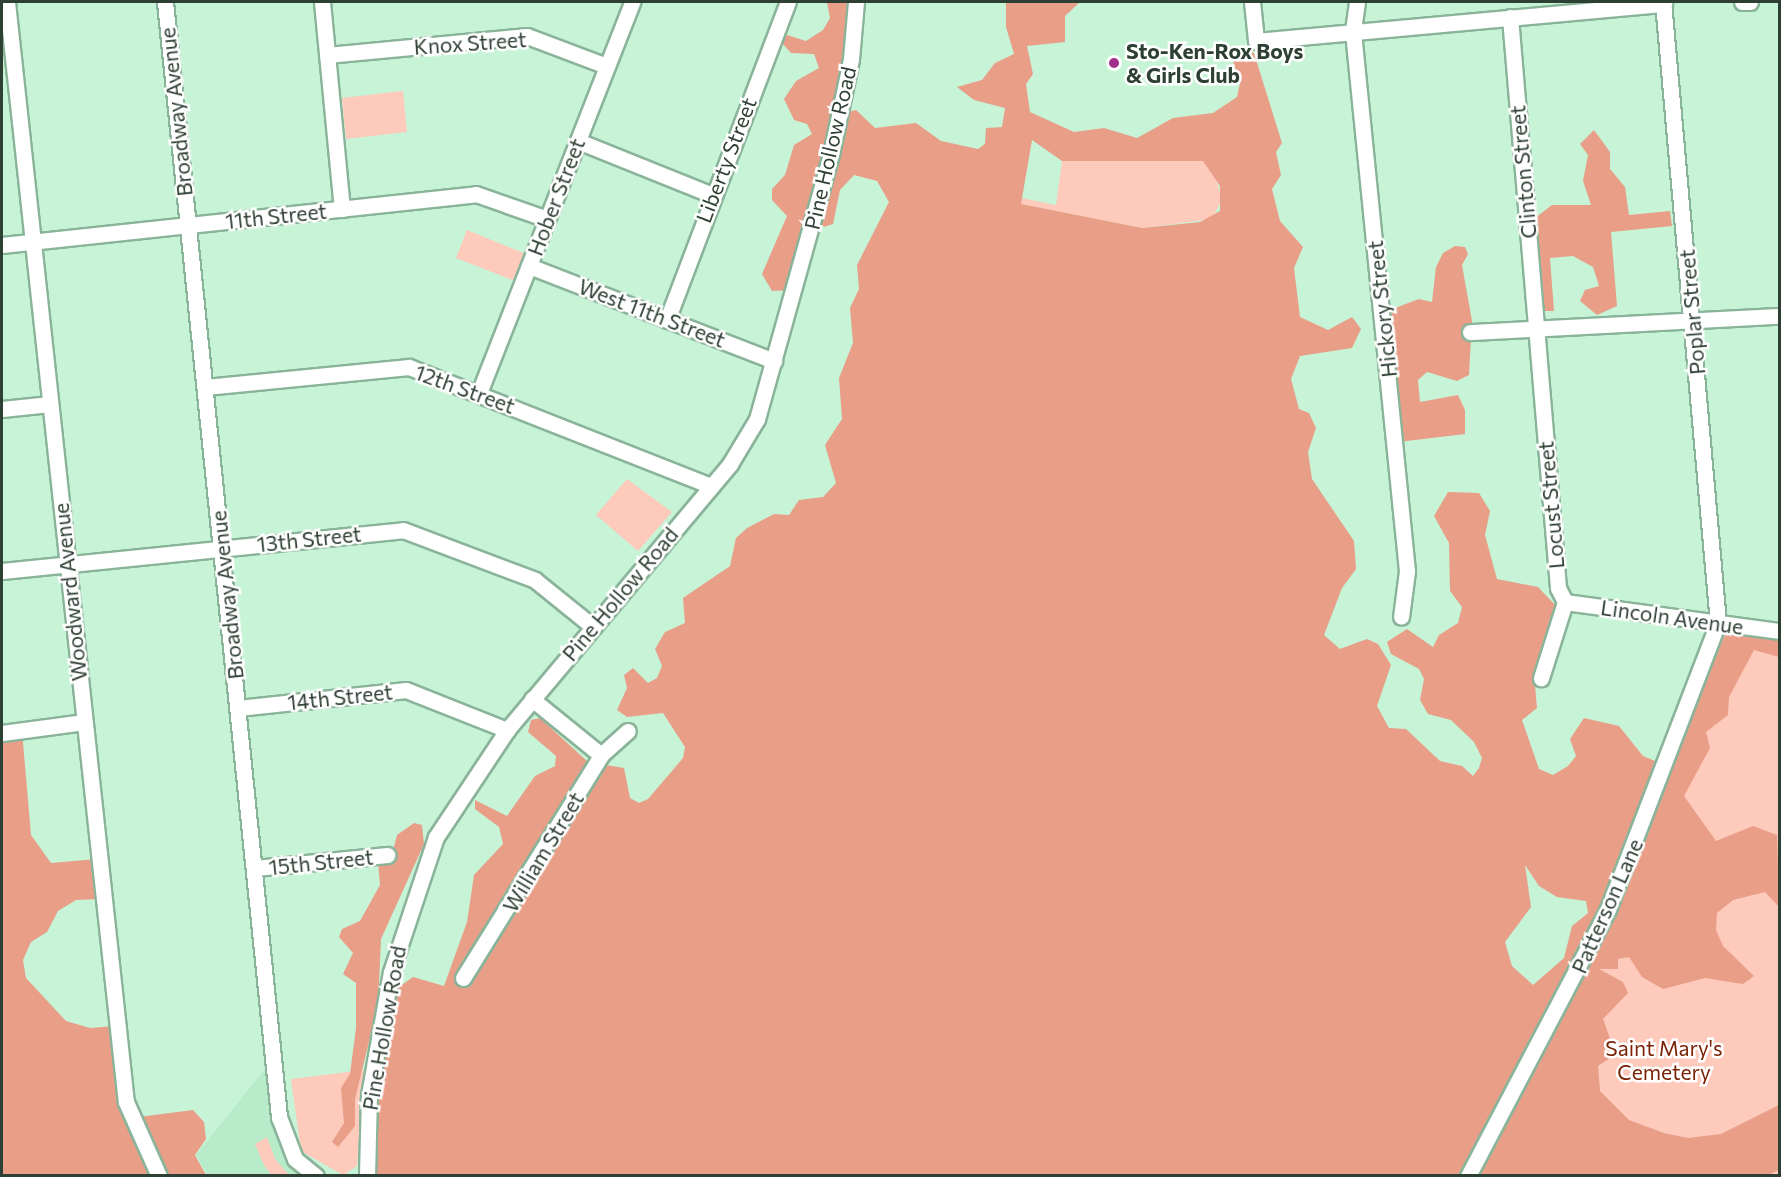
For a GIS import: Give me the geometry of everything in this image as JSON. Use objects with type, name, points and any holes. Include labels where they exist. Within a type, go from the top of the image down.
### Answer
[{"type":"street","name":"Woodward Avenue","points":[[7,2],[126,1102],[159,1176]]},
{"type":"street","name":"Broadway Avenue","points":[[165,2],[282,1133],[295,1159],[316,1176]]},
{"type":"street","points":[[322,2],[342,209]]},
{"type":"street","name":"Hober Street","points":[[479,393],[632,2]]},
{"type":"street","name":"Liberty Street","points":[[667,320],[712,195],[788,2]]},
{"type":"street","name":"Pine Hollow Road","points":[[367,1176],[369,1095],[407,912],[436,837],[507,730],[711,486],[748,437],[774,361],[843,101],[856,2]]},
{"type":"street","points":[[1252,2],[1256,41],[1663,3]]},
{"type":"street","name":"Hickory Street","points":[[1357,2],[1353,32],[1407,571],[1401,617]]},
{"type":"street","points":[[1742,2],[1750,2]]},
{"type":"street","name":"Poplar Street","points":[[1663,3],[1693,320],[1718,623]]},
{"type":"street","name":"Clinton Street","points":[[1510,17],[1536,327]]},
{"type":"street","name":"Knox Street","points":[[327,55],[527,36],[607,66]]},
{"type":"street","points":[[2,92],[17,91]]},
{"type":"street","points":[[578,141],[712,195]]},
{"type":"street","name":"11th Street","points":[[2,245],[476,194],[547,219]]},
{"type":"street","name":"West 11th Street","points":[[529,266],[774,361]]},
{"type":"street","points":[[1470,332],[1779,316]]},
{"type":"street","name":"Locust Street","points":[[1536,327],[1558,588],[1565,602]]},
{"type":"street","name":"12th Street","points":[[205,387],[409,367],[711,486]]},
{"type":"street","points":[[2,409],[50,404]]},
{"type":"street","name":"13th Street","points":[[2,571],[403,530],[535,580],[592,626]]},
{"type":"street","points":[[1541,678],[1565,602]]},
{"type":"street","name":"Lincoln Avenue","points":[[1565,602],[1779,631]]},
{"type":"street","name":"Patterson Lane","points":[[1468,1176],[1608,909],[1718,623]]},
{"type":"street","name":"14th Street","points":[[238,708],[406,690],[507,730]]},
{"type":"street","points":[[532,699],[601,755]]},
{"type":"street","points":[[2,733],[84,722]]},
{"type":"street","name":"William Street","points":[[463,978],[601,755],[628,731]]},
{"type":"street","name":"15th Street","points":[[255,868],[387,855]]},
{"type":"shaded area","points":[[827,2],[855,2],[850,58],[793,290],[772,291],[762,274],[787,216],[772,200],[772,189],[785,175],[794,145],[812,134],[807,124],[794,120],[784,99],[796,81],[819,68],[814,54],[791,53],[782,43],[787,35],[806,41],[823,30],[830,18]]},
{"type":"shaded area","points":[[1006,2],[1080,2],[1065,16],[1065,42],[1027,46],[1033,74],[1026,84],[1030,112],[1074,132],[1104,128],[1137,138],[1173,118],[1213,113],[1237,97],[1240,83],[1232,58],[1240,50],[1254,53],[1282,143],[1276,152],[1281,175],[1272,189],[1280,221],[1303,247],[1294,268],[1300,317],[1328,330],[1352,317],[1361,329],[1352,348],[1300,356],[1291,379],[1299,409],[1309,413],[1316,428],[1308,452],[1312,479],[1354,541],[1356,569],[1342,588],[1324,635],[1340,649],[1367,639],[1378,644],[1391,665],[1377,706],[1389,728],[1406,729],[1440,761],[1462,766],[1473,776],[1479,768],[1482,758],[1474,742],[1451,720],[1428,714],[1420,700],[1424,679],[1419,669],[1391,654],[1387,642],[1407,629],[1433,647],[1439,635],[1458,623],[1462,607],[1450,591],[1449,543],[1434,516],[1448,492],[1479,493],[1490,511],[1485,535],[1497,579],[1538,587],[1558,608],[1534,674],[1537,708],[1522,720],[1539,769],[1553,775],[1568,766],[1576,756],[1570,739],[1584,718],[1619,726],[1643,756],[1655,761],[1665,756],[1669,723],[1702,692],[1726,632],[1745,624],[1779,629],[1779,657],[1754,650],[1729,697],[1728,715],[1706,732],[1710,748],[1684,796],[1716,841],[1753,826],[1777,835],[1779,907],[1765,892],[1733,900],[1717,913],[1716,930],[1723,946],[1754,976],[1743,984],[1705,978],[1663,989],[1642,977],[1629,957],[1618,959],[1618,969],[1599,969],[1623,982],[1628,993],[1603,1019],[1612,1044],[1610,1058],[1598,1066],[1600,1091],[1629,1120],[1664,1133],[1688,1138],[1721,1134],[1779,1105],[1779,1170],[1766,1176],[369,1176],[368,1129],[399,987],[413,977],[444,986],[467,922],[474,875],[503,844],[499,827],[475,809],[475,800],[507,816],[535,776],[555,766],[556,756],[528,732],[531,720],[540,718],[588,762],[624,768],[630,798],[639,803],[648,799],[683,758],[685,747],[663,713],[627,717],[617,710],[627,688],[624,675],[633,668],[648,683],[657,678],[662,666],[655,649],[665,632],[685,623],[683,598],[730,566],[736,538],[747,528],[774,514],[789,515],[799,500],[823,497],[836,483],[825,445],[842,419],[839,378],[853,343],[850,308],[859,289],[857,265],[889,202],[877,181],[854,175],[840,190],[833,224],[824,227],[816,219],[844,113],[856,110],[875,128],[916,123],[941,141],[978,149],[985,144],[986,128],[1002,127],[1005,108],[974,100],[957,87],[982,80],[995,63],[1014,54],[1006,27]],"holes":[[[1032,140],[1062,161],[1203,161],[1220,186],[1220,211],[1200,222],[1142,228],[1021,204]],[[1525,865],[1539,886],[1557,897],[1586,901],[1588,913],[1572,926],[1564,958],[1533,985],[1512,966],[1505,942],[1531,907]]]},
{"type":"shaded area","points":[[1594,130],[1610,152],[1610,169],[1625,187],[1629,215],[1670,211],[1672,226],[1611,232],[1617,306],[1597,315],[1580,301],[1585,290],[1599,286],[1593,267],[1573,256],[1550,258],[1554,311],[1545,311],[1540,309],[1530,222],[1552,205],[1591,205],[1583,181],[1588,155],[1580,144]]},
{"type":"shaded area","points":[[1455,246],[1465,247],[1468,254],[1462,265],[1472,321],[1469,375],[1457,381],[1427,372],[1418,380],[1420,402],[1458,395],[1465,410],[1465,434],[1398,442],[1387,311],[1419,299],[1432,302],[1436,267],[1443,253]]},
{"type":"shaded area","points":[[22,731],[31,835],[51,863],[97,859],[101,899],[76,900],[58,911],[47,932],[31,942],[23,960],[26,978],[66,1021],[90,1028],[115,1026],[122,1091],[139,1117],[193,1110],[204,1122],[206,1139],[195,1155],[206,1175],[2,1175],[2,734]]},
{"type":"shaded area","points":[[414,823],[422,825],[424,844],[381,939],[378,1005],[355,1099],[355,1126],[338,1147],[332,1142],[344,1123],[341,1088],[350,1074],[356,1028],[356,983],[343,974],[353,953],[339,937],[342,929],[360,921],[380,885],[378,862],[392,854],[397,835]]},
{"type":"shaded area","points":[[273,1059],[282,1133],[316,1175],[208,1175],[196,1155]]},
{"type":"green space","points":[[403,91],[407,132],[346,139],[342,98]]},
{"type":"green space","points":[[1183,158],[1203,161],[1214,172],[1222,199],[1212,219],[1142,228],[1020,204],[1021,198],[1056,205],[1062,161]]},
{"type":"green space","points":[[467,230],[526,254],[515,281],[456,258]]},
{"type":"green space","points":[[627,479],[672,512],[638,551],[596,515]]},
{"type":"green space","name":"Saint Mary's Cemetery","points":[[1719,625],[1779,635],[1779,1175],[1473,1176]]},
{"type":"green space","points":[[364,1070],[357,1166],[343,1175],[301,1151],[291,1079]]},
{"type":"green space","points":[[267,1137],[275,1159],[289,1175],[271,1175],[263,1163],[255,1144]]},
{"type":"place","name":"Sto-Ken-Rox Boys & Girls Club","points":[[1114,63]]}]
